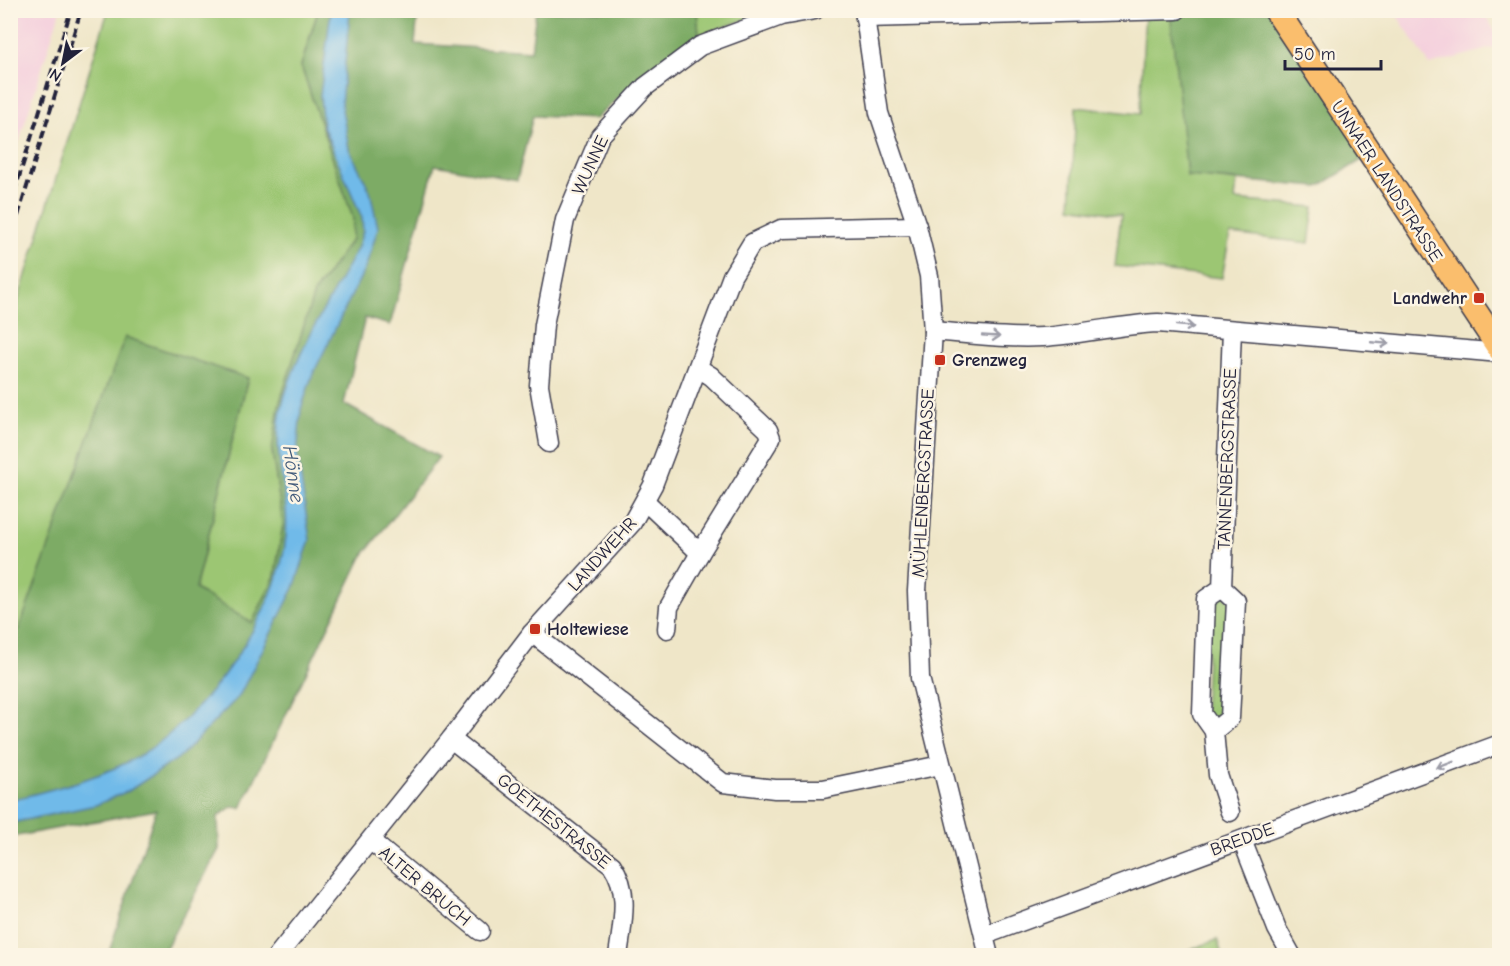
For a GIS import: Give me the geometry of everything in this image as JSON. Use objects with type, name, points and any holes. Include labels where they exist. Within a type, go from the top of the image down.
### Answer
[{"type":"main road","name":"UNNAER LANDSTRASSE","points":[[1276,10],[1500,351]]},
{"type":"street","name":"WUNNE","points":[[549,443],[539,385],[544,325],[565,220],[600,136],[645,87],[700,46],[781,16],[816,10]]},
{"type":"street","points":[[864,14],[1177,10]]},
{"type":"street","name":"MÜHLENBERGSTRASSE","points":[[864,14],[879,113],[917,226],[929,276],[933,331],[920,531],[917,640],[920,678],[989,956]]},
{"type":"street","name":"LANDWEHR","points":[[277,956],[452,740],[532,633],[567,591],[612,547],[646,502],[732,276],[752,243],[781,229],[917,226]]},
{"type":"street","points":[[933,331],[1017,338],[1118,325],[1158,323],[1500,351]]},
{"type":"street","name":"TANNENBERGSTRASSE","points":[[1222,588],[1232,330]]},
{"type":"street","points":[[668,629],[669,607],[771,438],[768,430],[711,376],[698,368]]},
{"type":"street","points":[[646,502],[700,553]]},
{"type":"street","points":[[1214,731],[1230,718],[1236,601],[1222,588],[1206,599],[1202,714],[1214,731],[1218,775],[1230,812]]},
{"type":"street","points":[[532,633],[723,783],[775,789],[823,789],[941,765]]},
{"type":"street","name":"GOETHESTRASSE","points":[[452,740],[612,865],[624,888],[618,956]]},
{"type":"street","name":"BREDDE","points":[[985,935],[1500,744]]},
{"type":"street","points":[[1242,840],[1280,936],[1292,956]]},
{"type":"street","name":"ALTER BRUCH","points":[[371,841],[480,931]]},
{"type":"shaded area","points":[[10,11],[60,11],[13,161],[10,160]]},
{"type":"shaded area","points":[[1394,11],[1483,11],[1499,38],[1499,46],[1430,65]]},
{"type":"green space","points":[[697,10],[772,11],[699,35]]},
{"type":"green space","points":[[108,11],[318,11],[301,66],[353,218],[352,239],[314,293],[272,451],[283,524],[275,576],[252,624],[195,589],[248,378],[19,629],[11,630],[11,323]]},
{"type":"green space","points":[[318,11],[418,11],[415,44],[531,51],[536,11],[697,11],[699,35],[640,79],[595,119],[533,116],[517,180],[435,165],[390,325],[365,318],[344,404],[439,457],[362,557],[241,808],[232,807],[218,816],[219,849],[162,955],[108,955],[156,810],[11,837],[10,630],[19,629],[125,337],[248,378],[195,589],[252,623],[275,576],[283,524],[272,451],[279,405],[314,293],[352,239],[353,218],[301,66]]},
{"type":"green space","points":[[1145,11],[1176,11],[1187,175],[1237,181],[1235,200],[1314,207],[1309,243],[1230,234],[1222,278],[1115,266],[1121,215],[1071,207],[1076,107],[1140,114]]},
{"type":"green space","points":[[1170,11],[1276,11],[1370,155],[1318,187],[1187,176]]},
{"type":"green space","points":[[1222,593],[1233,603],[1227,716],[1214,727],[1204,713],[1210,600]]},
{"type":"green space","points":[[1217,940],[1222,955],[1174,955]]},
{"type":"water","name":"Hönne","points":[[331,11],[350,11],[341,104],[349,149],[370,191],[378,228],[366,266],[312,376],[301,409],[297,453],[310,540],[294,588],[239,696],[180,757],[130,790],[96,805],[11,823],[11,800],[109,771],[139,756],[163,739],[188,717],[212,690],[254,629],[270,597],[281,565],[287,520],[278,443],[281,410],[294,368],[358,247],[363,231],[362,218],[323,126],[320,96]]},
{"type":"railway","points":[[10,206],[71,10]]},
{"type":"railway","points":[[10,242],[81,10]]},
{"type":"place","name":"Landwehr","points":[[1479,298]]},
{"type":"place","name":"Grenzweg","points":[[940,360]]},
{"type":"place","name":"Holtewiese","points":[[535,629]]}]
